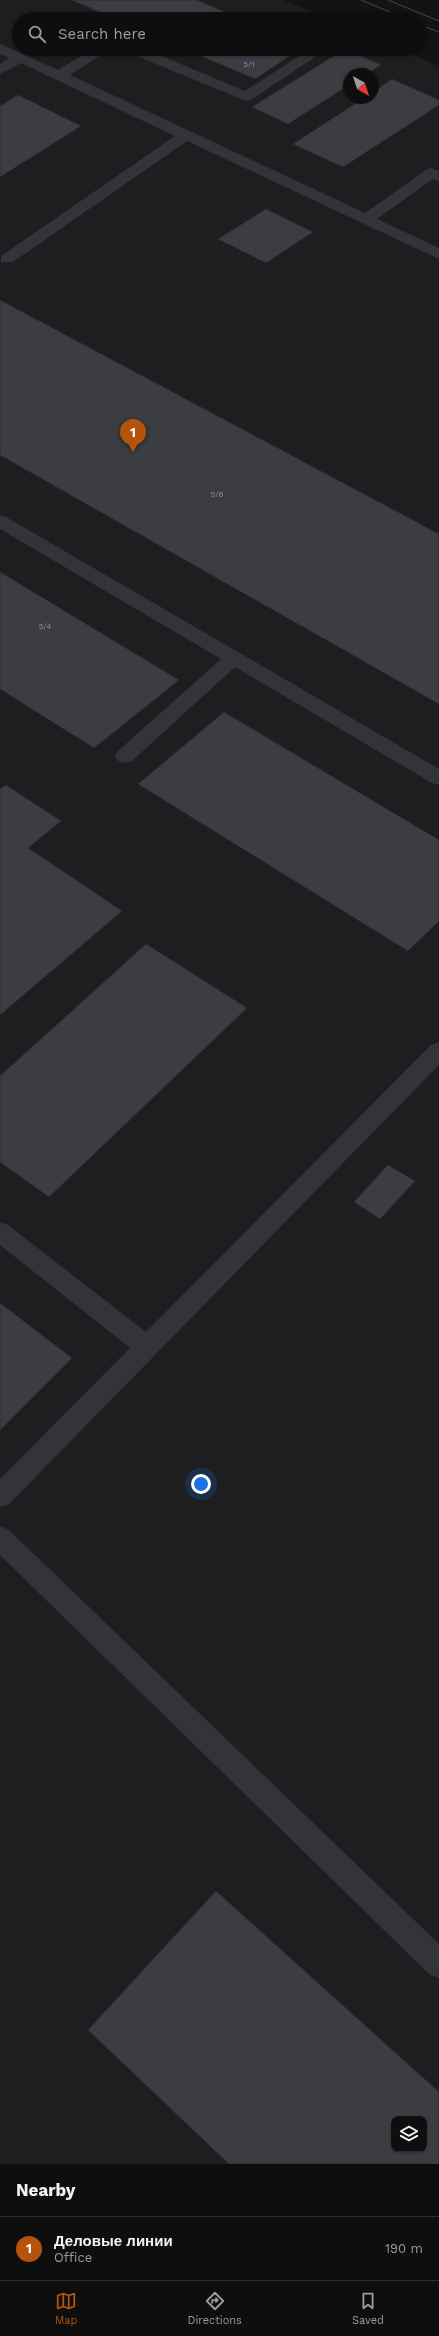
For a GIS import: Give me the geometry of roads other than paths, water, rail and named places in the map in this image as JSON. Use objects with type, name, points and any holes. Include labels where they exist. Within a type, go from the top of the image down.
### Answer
[{"type":"lane","points":[[0,48],[12,54]]},
{"type":"lane","points":[[15,56],[439,254]]},
{"type":"lane","points":[[58,76],[92,56]]},
{"type":"lane","points":[[149,56],[246,97],[309,56]]},
{"type":"lane","points":[[0,70],[19,58]]},
{"type":"lane","points":[[7,259],[186,135]]},
{"type":"lane","points":[[366,220],[431,173],[439,176]]},
{"type":"lane","points":[[0,521],[439,778]]},
{"type":"lane","points":[[125,756],[234,658]]},
{"type":"lane","points":[[0,1496],[439,1051]]},
{"type":"lane","points":[[0,1232],[147,1347]]},
{"type":"lane","points":[[0,1538],[439,1964]]},
{"type":"tram line","points":[[361,0],[390,12]]},
{"type":"tram line","points":[[388,0],[417,12]]},
{"type":"tram line","points":[[427,16],[439,21]]},
{"type":"tram line","points":[[427,28],[439,32]]},
{"type":"place","name":"Деловые линии","points":[[133,452]]}]
